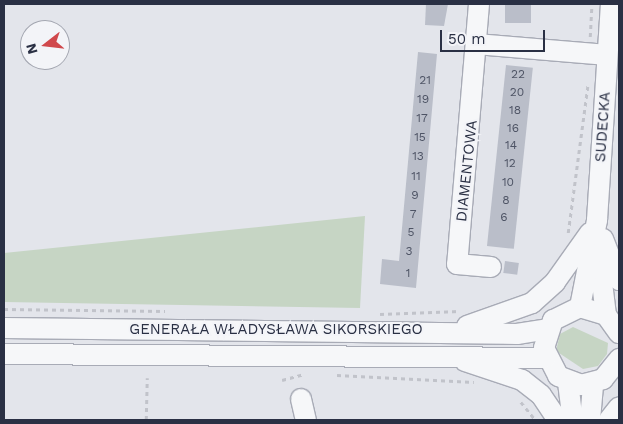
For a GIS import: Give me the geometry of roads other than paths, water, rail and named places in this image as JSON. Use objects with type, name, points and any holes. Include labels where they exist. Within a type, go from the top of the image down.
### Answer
[{"type":"street","name":"DIAMENTOWA","points":[[478,4],[477,44],[458,264],[491,268]]},
{"type":"street","name":"SUDECKA","points":[[580,307],[596,220],[611,4]]},
{"type":"street","points":[[477,44],[607,55]]},
{"type":"street","points":[[596,220],[619,280]]},
{"type":"street","points":[[454,330],[532,303],[555,282],[596,220]]},
{"type":"street","name":"SUDECKA","points":[[596,220],[606,315]]},
{"type":"street","points":[[573,420],[568,382],[546,358],[548,329],[561,314],[580,307],[606,315],[619,333]]},
{"type":"street","name":"GENERAŁA WŁADYSŁAWA SIKORSKIEGO","points":[[4,328],[454,330],[517,334],[548,329]]},
{"type":"street","name":"GENERAŁA WŁADYSŁAWA SIKORSKIEGO","points":[[4,354],[546,358]]},
{"type":"street","points":[[454,357],[522,380],[540,395],[558,420]]},
{"type":"street","points":[[568,382],[593,384],[619,362]]},
{"type":"street","points":[[590,420],[593,384]]},
{"type":"street","points":[[301,399],[306,420]]},
{"type":"street","points":[[609,420],[619,407]]}]
